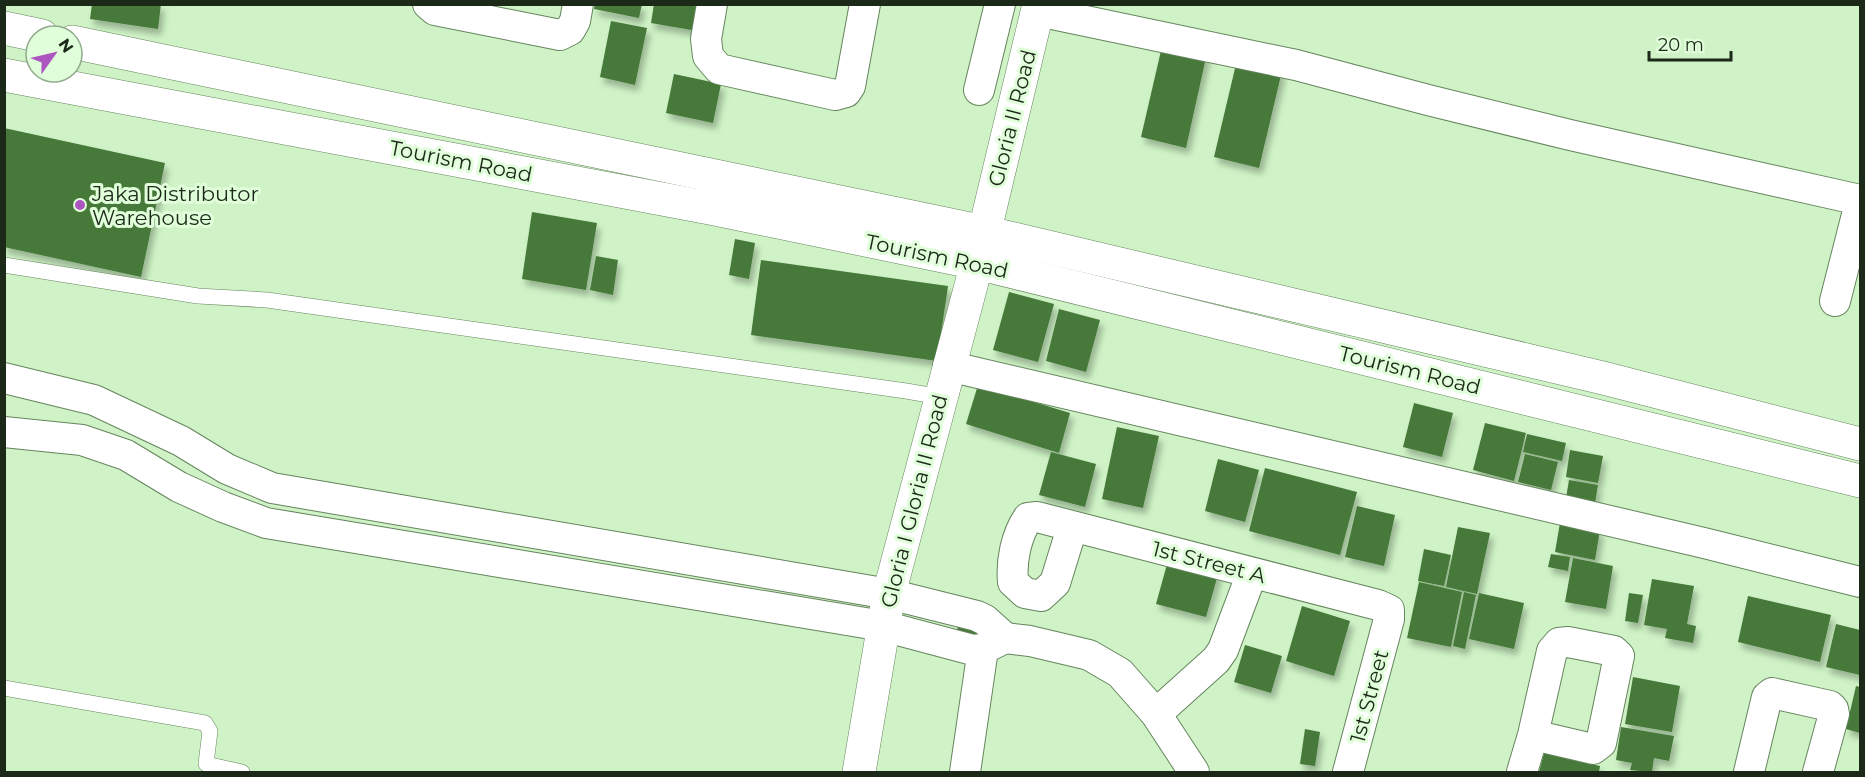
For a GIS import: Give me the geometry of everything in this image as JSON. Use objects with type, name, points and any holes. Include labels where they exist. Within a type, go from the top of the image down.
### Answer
[{"type":"main road","name":"Gloria II Road","points":[[984,232],[1039,8]]},
{"type":"main road","points":[[4,28],[24,32]]},
{"type":"main road","name":"Tourism Road","points":[[84,44],[984,232],[1603,378],[1860,444]]},
{"type":"main road","name":"Tourism Road","points":[[4,75],[710,208],[977,263],[1860,481]]},
{"type":"main road","name":"Gloria I Gloria II Road","points":[[859,772],[889,594],[984,232]]},
{"type":"street","points":[[431,7],[560,35],[570,30],[575,21],[578,4]]},
{"type":"street","points":[[712,4],[706,39],[708,56],[719,69],[835,95],[846,92],[850,86],[865,4]]},
{"type":"street","points":[[979,90],[1000,4]]},
{"type":"street","points":[[1039,8],[1296,65],[1570,135],[1860,201],[1835,301]]},
{"type":"street","points":[[948,366],[1704,543],[1860,582]]},
{"type":"street","points":[[4,378],[94,400],[181,441],[227,469],[272,488],[889,594],[985,620],[994,644],[965,772]]},
{"type":"street","points":[[82,440],[94,400]]},
{"type":"street","points":[[4,432],[82,440],[126,454],[179,487],[266,523],[883,626],[973,650],[994,644],[1030,641],[1089,655],[1120,673],[1156,714],[1194,772]]},
{"type":"street","name":"1st Street A","points":[[1072,528],[1055,583],[1041,596],[1025,593],[1013,582],[1012,566],[1023,526],[1028,518],[1037,517],[1072,528],[1378,605],[1389,610],[1389,619]]},
{"type":"street","points":[[1156,714],[1216,660],[1223,650],[1252,573]]},
{"type":"street","points":[[939,641],[943,608]]},
{"type":"street","name":"1st Street","points":[[1348,772],[1389,619]]},
{"type":"street","points":[[1522,772],[1552,651],[1559,643],[1568,642],[1614,651],[1619,656],[1601,743],[1593,749],[1533,735]]},
{"type":"street","points":[[1749,772],[1767,697],[1772,693],[1830,706],[1833,709],[1834,714],[1818,772]]},
{"type":"lane","points":[[4,265],[198,296],[267,300],[906,390],[941,398]]},
{"type":"lane","points":[[4,688],[206,723],[210,731],[206,764],[242,772]]},
{"type":"building","points":[[92,4],[161,4],[158,29],[90,19]]},
{"type":"building","points":[[595,4],[642,4],[639,18],[594,9]]},
{"type":"building","points":[[654,4],[707,4],[703,32],[651,23]]},
{"type":"building","points":[[611,21],[647,28],[635,85],[600,77]]},
{"type":"building","points":[[1163,42],[1207,53],[1186,148],[1141,137]]},
{"type":"building","points":[[1237,60],[1282,71],[1259,168],[1214,157]]},
{"type":"building","points":[[674,74],[721,84],[713,123],[666,113]]},
{"type":"building","name":"Jaka Distributor Warehouse","points":[[4,128],[165,163],[141,277],[4,247]]},
{"type":"building","points":[[532,212],[597,223],[586,290],[522,279]]},
{"type":"building","points":[[735,239],[755,243],[749,279],[729,275]]},
{"type":"building","points":[[596,256],[618,260],[613,295],[590,290]]},
{"type":"building","points":[[761,260],[948,286],[937,361],[751,335]]},
{"type":"building","points":[[1009,292],[1054,304],[1038,362],[993,350]]},
{"type":"building","points":[[1059,309],[1100,320],[1086,372],[1046,361]]},
{"type":"building","points":[[978,385],[1070,413],[1059,453],[966,424]]},
{"type":"building","points":[[1414,403],[1453,413],[1442,457],[1403,447]]},
{"type":"building","points":[[1485,423],[1526,433],[1514,481],[1473,470]]},
{"type":"building","points":[[1117,427],[1159,436],[1143,508],[1102,499]]},
{"type":"building","points":[[1527,434],[1566,443],[1562,461],[1523,452]]},
{"type":"building","points":[[1570,450],[1603,456],[1598,483],[1566,477]]},
{"type":"building","points":[[1051,452],[1096,464],[1085,507],[1039,495]]},
{"type":"building","points":[[1525,454],[1558,462],[1551,490],[1518,482]]},
{"type":"building","points":[[1218,459],[1259,470],[1245,522],[1205,511]]},
{"type":"building","points":[[1265,468],[1357,492],[1340,555],[1249,531]]},
{"type":"building","points":[[1569,480],[1598,485],[1595,503],[1566,498]]},
{"type":"building","points":[[1357,506],[1395,515],[1384,566],[1345,557]]},
{"type":"building","points":[[1560,523],[1600,530],[1595,560],[1555,552]]},
{"type":"building","points":[[1458,527],[1490,533],[1477,594],[1446,587]]},
{"type":"building","points":[[1424,549],[1451,555],[1444,586],[1418,581]]},
{"type":"building","points":[[1551,554],[1570,557],[1568,571],[1548,567]]},
{"type":"building","points":[[1169,557],[1219,571],[1206,617],[1156,604]]},
{"type":"building","points":[[1573,558],[1613,566],[1606,609],[1565,602]]},
{"type":"building","points":[[1652,579],[1694,586],[1687,624],[1696,626],[1693,643],[1665,638],[1667,629],[1644,625]]},
{"type":"building","points":[[1419,582],[1462,592],[1451,647],[1407,638]]},
{"type":"building","points":[[1464,592],[1476,595],[1465,649],[1453,646]]},
{"type":"building","points":[[1479,593],[1524,603],[1514,649],[1469,639]]},
{"type":"building","points":[[1629,593],[1643,595],[1638,623],[1625,621]]},
{"type":"building","points":[[1748,596],[1831,615],[1820,662],[1738,642]]},
{"type":"building","points":[[1302,606],[1350,621],[1334,676],[1286,661]]},
{"type":"building","points":[[958,624],[984,628],[981,645],[956,641]]},
{"type":"building","points":[[1836,624],[1860,630],[1860,675],[1826,667]]},
{"type":"building","points":[[1245,645],[1282,656],[1271,693],[1234,682]]},
{"type":"building","points":[[1633,677],[1680,686],[1672,732],[1625,724]]},
{"type":"building","points":[[1856,686],[1860,687],[1860,733],[1846,729]]},
{"type":"building","points":[[1621,727],[1674,736],[1669,761],[1654,758],[1652,772],[1630,770],[1632,763],[1616,760]]},
{"type":"building","points":[[1305,729],[1320,732],[1315,766],[1300,764]]},
{"type":"building","points":[[1544,753],[1600,766],[1599,772],[1539,772]]},
{"type":"place","name":"Jaka Distributor Warehouse","points":[[80,205]]}]
